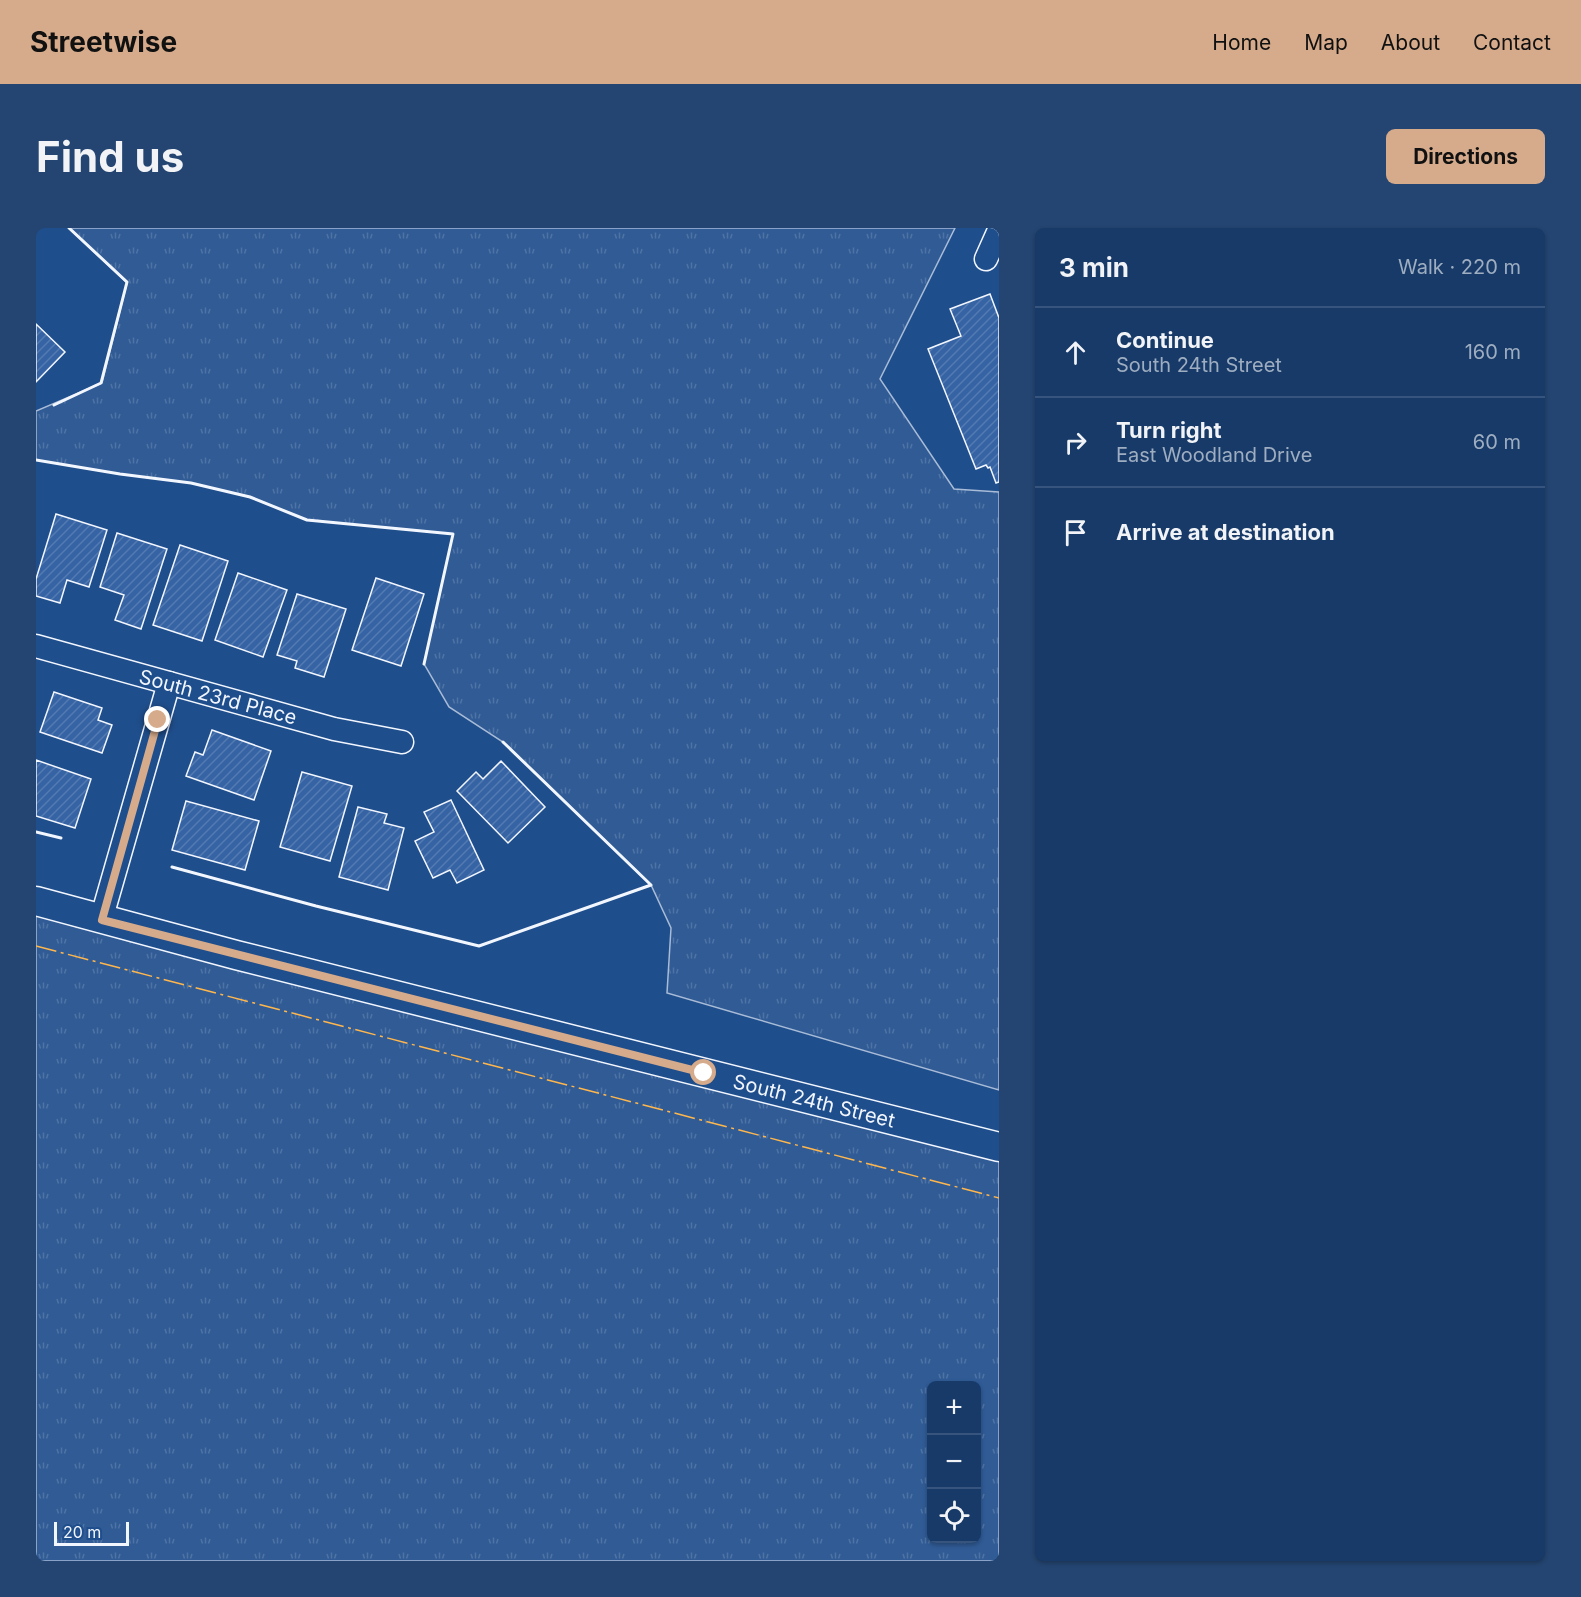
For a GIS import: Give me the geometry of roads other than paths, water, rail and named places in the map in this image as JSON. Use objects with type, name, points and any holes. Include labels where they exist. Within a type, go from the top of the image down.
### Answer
[{"type":"street","points":[[986,259],[999,230]]},
{"type":"street","name":"South 23rd Place","points":[[36,646],[334,729],[402,742]]},
{"type":"street","points":[[102,920],[169,683]]},
{"type":"street","name":"South 24th Street","points":[[36,902],[999,1147]]}]
